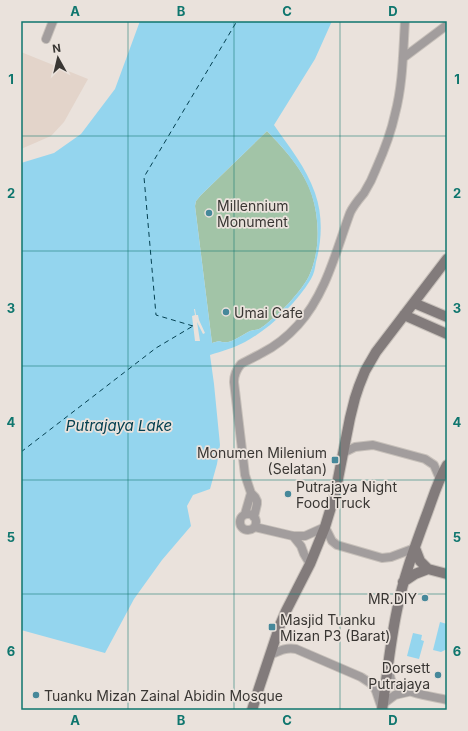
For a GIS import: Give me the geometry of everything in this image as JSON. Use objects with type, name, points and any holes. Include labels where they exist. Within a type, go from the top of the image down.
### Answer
[{"type":"street","points":[[46,39],[52,21]]},
{"type":"street","points":[[255,527],[256,522],[254,517],[257,501],[251,493],[245,475],[234,378],[238,368],[245,361],[272,348],[305,317],[322,288],[351,211],[372,179],[395,115],[403,58],[405,21]]},
{"type":"street","points":[[403,58],[447,25]]},
{"type":"street","points":[[252,710],[280,625],[310,564],[325,526],[335,494],[352,411],[359,386],[365,372],[376,352],[447,258]]},
{"type":"street","points":[[414,303],[447,317]]},
{"type":"street","points":[[404,315],[447,334]]},
{"type":"street","points":[[343,453],[355,447],[373,445],[425,459],[434,466],[440,479]]},
{"type":"street","points":[[382,708],[393,629],[403,582],[414,548],[446,467]]},
{"type":"street","points":[[251,493],[245,514],[240,519],[240,526],[242,529],[249,530],[255,527],[293,536],[304,536],[325,526]]},
{"type":"street","points":[[245,514],[252,514],[254,517]]},
{"type":"street","points":[[325,526],[332,541],[338,545],[382,558],[391,557],[414,548]]},
{"type":"street","points":[[293,536],[301,546],[310,564]]},
{"type":"street","points":[[414,548],[420,561],[428,569],[447,574]]},
{"type":"street","points":[[403,582],[415,574],[428,569]]},
{"type":"street","points":[[270,655],[284,649],[296,649],[361,677],[374,687],[382,708]]},
{"type":"street","points":[[389,665],[391,680],[403,690],[447,700]]},
{"type":"street","points":[[382,708],[395,695],[411,692]]},
{"type":"shaded area","points":[[21,52],[88,79],[64,122],[51,136],[21,149]]},
{"type":"green space","points":[[267,131],[293,161],[309,186],[315,205],[318,236],[313,267],[302,287],[289,303],[270,321],[259,329],[250,331],[231,341],[219,341],[212,343],[195,206],[196,201]]},
{"type":"water","name":"Putrajaya Lake","points":[[140,21],[332,21],[315,59],[274,125],[307,174],[318,201],[321,228],[318,254],[313,275],[298,298],[272,323],[254,337],[241,344],[210,355],[220,445],[217,464],[210,489],[193,495],[187,506],[191,526],[162,560],[134,599],[105,653],[21,630],[21,163],[54,153],[81,134],[115,89]],"holes":[[[267,131],[287,153],[299,169],[309,187],[315,206],[318,236],[313,267],[307,280],[297,294],[266,324],[259,329],[250,331],[231,341],[219,341],[212,343],[195,206],[196,201]]]},
{"type":"water","points":[[440,622],[447,624],[447,649],[441,652],[433,650]]},
{"type":"water","points":[[413,633],[422,635],[421,640],[424,641],[419,659],[407,656]]},
{"type":"pier","points":[[194,309],[205,333],[203,334],[197,322],[200,341],[195,341],[192,316],[195,315]]},
{"type":"ferry route","points":[[193,326],[156,315],[144,177],[237,21]]},
{"type":"ferry route","points":[[21,452],[156,348],[193,326]]},
{"type":"place","name":"Millennium Monument","points":[[209,213]]},
{"type":"place","name":"Umai Cafe","points":[[226,312]]},
{"type":"place","name":"Monumen Milenium (Selatan)","points":[[335,460]]},
{"type":"place","name":"Putrajaya Night Food Truck","points":[[288,494]]},
{"type":"place","name":"MR.DIY","points":[[425,598]]},
{"type":"place","name":"Masjid Tuanku Mizan P3 (Barat)","points":[[272,627]]},
{"type":"place","name":"Dorsett Putrajaya","points":[[438,675]]},
{"type":"place","name":"Tuanku Mizan Zainal Abidin Mosque","points":[[36,695]]}]
